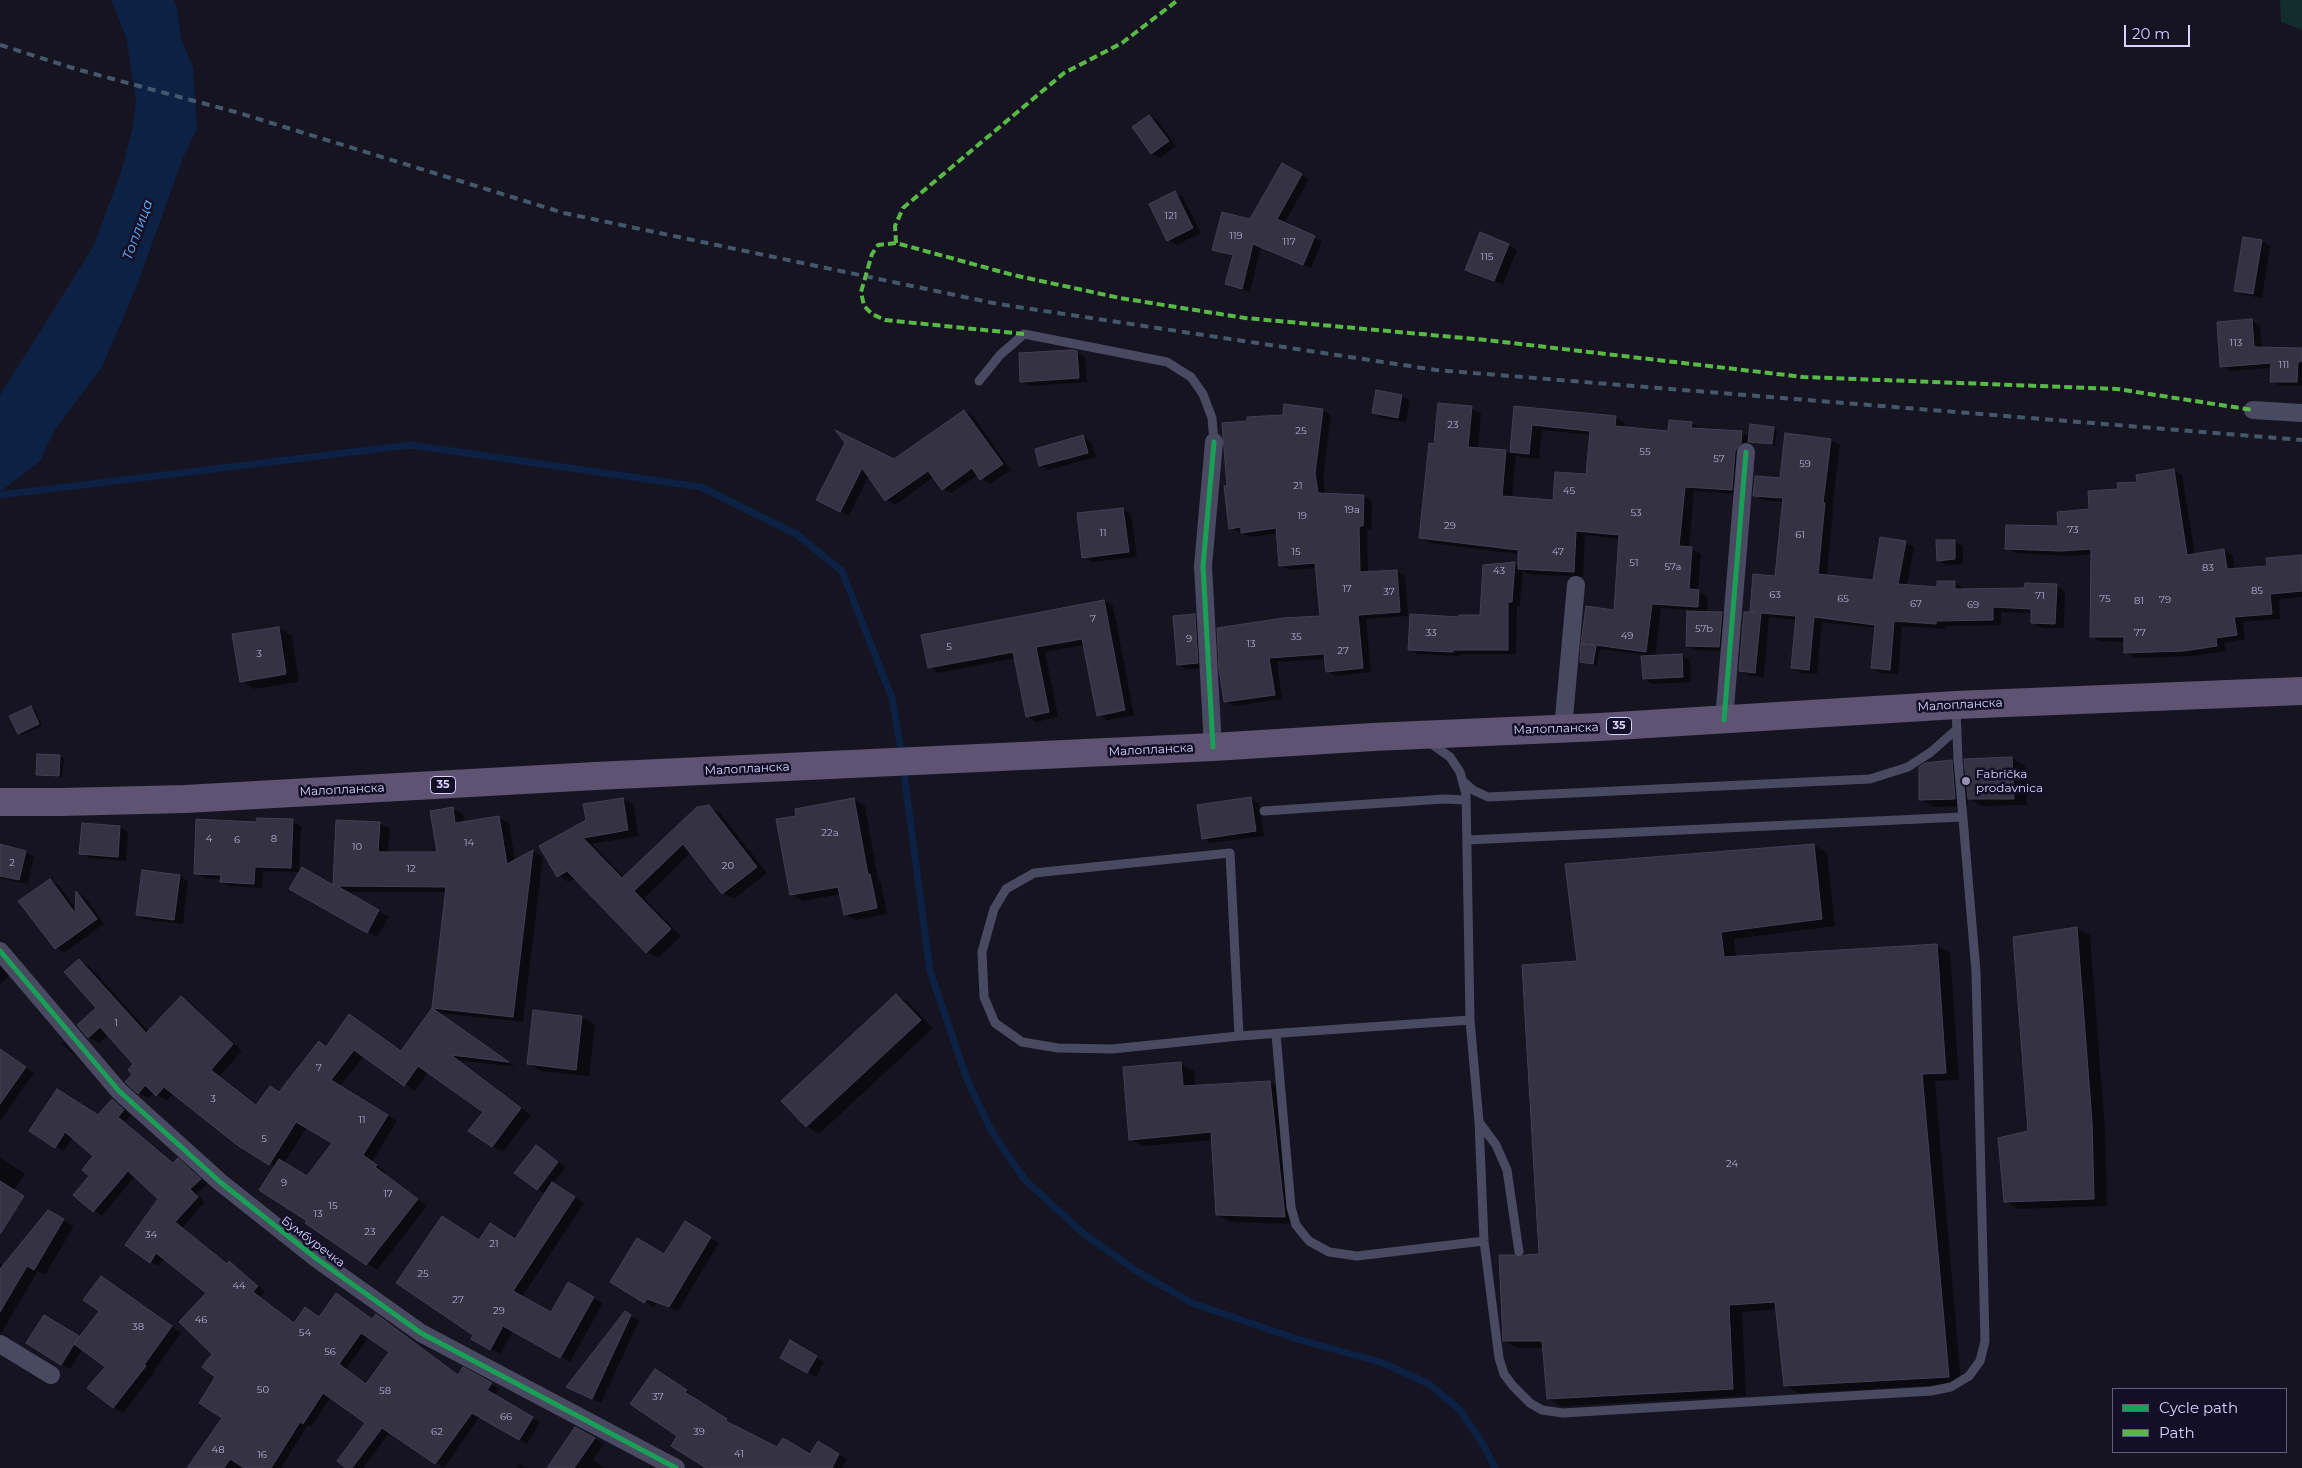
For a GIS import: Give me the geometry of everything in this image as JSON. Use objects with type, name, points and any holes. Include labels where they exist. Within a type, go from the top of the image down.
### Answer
[{"type":"main road","name":"Малопланска","points":[[0,802],[185,799],[886,762],[1213,747],[1420,734],[1564,729],[1724,720],[1956,717],[2302,690]]},
{"type":"street","points":[[2253,410],[2302,413]]},
{"type":"street","points":[[1213,747],[1203,566],[1214,442]]},
{"type":"street","points":[[1724,720],[1746,452]]},
{"type":"street","points":[[1564,729],[1576,586]]},
{"type":"street","name":"Бумбуречка","points":[[0,951],[119,1091],[220,1182],[317,1259],[422,1333],[676,1468]]},
{"type":"street","points":[[0,1344],[51,1376]]},
{"type":"lane","points":[[979,381],[1000,355],[1024,334],[1167,362],[1192,377],[1203,394],[1212,418],[1214,442]]},
{"type":"lane","points":[[1463,781],[1473,790],[1488,797],[1870,779],[1908,767],[1931,752],[1956,717]]},
{"type":"lane","points":[[1420,734],[1450,757],[1460,772],[1466,800],[1470,1020],[1479,1122],[1484,1241],[1499,1358],[1504,1374],[1521,1396],[1542,1410],[1563,1413],[1931,1391],[1951,1387],[1969,1376],[1980,1362],[1985,1341],[1976,972],[1962,817],[1956,717]]},
{"type":"lane","points":[[1264,811],[1444,799],[1466,800]]},
{"type":"lane","points":[[1467,840],[1962,817]]},
{"type":"lane","points":[[1239,1036],[1230,853],[1034,873],[1006,889],[994,909],[982,952],[984,997],[995,1023],[1022,1042],[1058,1048],[1112,1048],[1239,1036],[1470,1020]]},
{"type":"lane","points":[[1276,1034],[1291,1207],[1296,1225],[1309,1241],[1330,1252],[1357,1256],[1484,1241]]},
{"type":"lane","points":[[1479,1122],[1496,1145],[1507,1170],[1519,1252]]},
{"type":"green space","points":[[2280,0],[2302,0],[2302,30],[2281,22]]},
{"type":"water","name":"Топлица","points":[[111,0],[173,0],[177,8],[181,38],[193,68],[197,129],[182,160],[138,283],[102,367],[54,431],[40,461],[0,492],[0,395],[93,247],[121,172],[132,130],[136,100],[126,37]]},
{"type":"building","points":[[1149,115],[1169,141],[1151,154],[1132,127]]},
{"type":"building","points":[[1282,163],[1302,174],[1277,219],[1315,236],[1303,265],[1253,244],[1242,289],[1225,284],[1233,255],[1212,250],[1222,212],[1250,219]]},
{"type":"building","points":[[1175,191],[1193,228],[1167,241],[1149,204]]},
{"type":"building","points":[[1480,232],[1509,244],[1494,281],[1465,270]]},
{"type":"building","points":[[2243,237],[2262,240],[2253,294],[2234,291]]},
{"type":"building","points":[[2252,319],[2254,347],[2302,348],[2302,361],[2298,362],[2297,382],[2270,382],[2271,363],[2220,367],[2217,322]]},
{"type":"building","points":[[1077,351],[1079,378],[1020,382],[1019,353]]},
{"type":"building","points":[[1376,390],[1402,395],[1398,418],[1372,413]]},
{"type":"building","points":[[1438,403],[1472,406],[1468,447],[1506,450],[1502,496],[1553,500],[1555,472],[1586,474],[1590,431],[1532,425],[1529,454],[1510,452],[1514,406],[1616,416],[1615,426],[1668,431],[1669,420],[1692,422],[1691,428],[1742,431],[1741,443],[1735,451],[1732,490],[1685,487],[1679,546],[1692,547],[1689,589],[1699,590],[1698,607],[1652,604],[1646,652],[1581,643],[1586,606],[1614,610],[1619,535],[1576,531],[1574,572],[1518,569],[1518,550],[1419,538],[1429,443],[1434,444]]},
{"type":"building","points":[[1284,404],[1323,409],[1315,473],[1318,493],[1364,495],[1363,526],[1359,526],[1360,572],[1397,570],[1400,612],[1358,615],[1363,668],[1326,672],[1324,654],[1269,658],[1275,695],[1224,702],[1219,669],[1217,628],[1283,618],[1320,616],[1315,563],[1279,566],[1276,528],[1241,533],[1241,527],[1229,529],[1224,486],[1227,486],[1222,423],[1247,421],[1247,417],[1283,415]]},
{"type":"building","points":[[964,410],[1003,464],[980,480],[972,468],[942,490],[928,471],[885,501],[862,468],[840,512],[816,500],[845,443],[835,430],[894,459]]},
{"type":"building","points":[[1750,424],[1774,427],[1772,444],[1748,442]]},
{"type":"building","points":[[1785,433],[1831,439],[1823,503],[1825,503],[1818,574],[1873,580],[1880,537],[1906,541],[1898,584],[1937,587],[1937,581],[1955,581],[1955,589],[2024,588],[2025,583],[2057,584],[2055,624],[2031,623],[2031,609],[1993,607],[1993,620],[1936,621],[1936,624],[1894,621],[1890,670],[1871,668],[1875,625],[1814,617],[1809,670],[1791,668],[1796,616],[1761,613],[1755,673],[1739,671],[1744,612],[1750,612],[1753,574],[1775,576],[1783,498],[1753,496],[1755,476],[1780,478]]},
{"type":"building","points":[[1083,435],[1088,453],[1039,466],[1035,449]]},
{"type":"building","points":[[2174,469],[2187,555],[2224,549],[2227,569],[2267,566],[2266,558],[2302,555],[2302,591],[2270,594],[2272,614],[2234,617],[2237,635],[2216,638],[2217,646],[2184,651],[2124,653],[2124,637],[2090,637],[2091,549],[2060,551],[2005,549],[2006,525],[2058,526],[2057,512],[2089,509],[2088,491],[2118,489],[2117,483],[2137,482],[2136,475]]},
{"type":"building","points":[[1123,508],[1129,552],[1082,558],[1077,513]]},
{"type":"building","points":[[1936,540],[1955,540],[1955,559],[1937,561]]},
{"type":"building","points":[[1515,562],[1512,602],[1508,602],[1508,650],[1453,650],[1453,652],[1408,650],[1410,614],[1459,617],[1459,615],[1480,615],[1483,565]]},
{"type":"building","points":[[1104,600],[1125,710],[1097,716],[1082,639],[1036,647],[1049,712],[1026,717],[1013,652],[928,668],[921,635]]},
{"type":"building","points":[[1687,611],[1722,612],[1719,647],[1686,646]]},
{"type":"building","points":[[1195,614],[1198,663],[1177,665],[1173,616]]},
{"type":"building","points":[[279,627],[286,674],[240,682],[232,634]]},
{"type":"building","points":[[1581,644],[1596,646],[1593,664],[1580,662]]},
{"type":"building","points":[[1682,654],[1683,677],[1643,679],[1641,656]]},
{"type":"building","points":[[31,706],[39,724],[18,734],[9,716]]},
{"type":"building","points":[[37,754],[60,755],[59,776],[36,775]]},
{"type":"building","points":[[2012,757],[2014,799],[1968,799],[1964,759]]},
{"type":"building","points":[[1952,760],[1955,799],[1919,800],[1919,767],[1925,763]]},
{"type":"building","points":[[1251,797],[1256,831],[1202,839],[1197,805]]},
{"type":"building","points":[[623,798],[628,830],[583,838],[622,878],[697,807],[709,805],[757,867],[722,894],[683,844],[634,891],[671,929],[646,953],[567,871],[557,877],[539,846],[586,820],[583,804]]},
{"type":"building","points":[[854,798],[868,875],[870,874],[877,908],[844,915],[838,887],[790,895],[776,819],[796,816],[795,809]]},
{"type":"building","points":[[453,807],[455,823],[499,816],[507,864],[533,850],[513,1017],[432,1008],[446,887],[337,886],[379,910],[367,933],[289,889],[302,867],[333,885],[336,820],[380,822],[378,852],[437,852],[430,811]]},
{"type":"building","points":[[257,818],[293,819],[291,868],[255,867],[254,884],[220,882],[221,875],[194,874],[196,819],[257,822]]},
{"type":"building","points":[[82,823],[120,826],[118,857],[79,854]]},
{"type":"building","points":[[0,844],[26,851],[19,880],[0,876]]},
{"type":"building","points":[[1814,844],[1822,919],[1721,932],[1724,957],[1937,944],[1946,1073],[1922,1074],[1949,1377],[1784,1386],[1775,1302],[1729,1305],[1733,1389],[1547,1399],[1542,1341],[1503,1341],[1499,1255],[1514,1255],[1519,1258],[1525,1255],[1539,1254],[1522,965],[1577,961],[1565,864]]},
{"type":"building","points":[[142,870],[180,875],[174,920],[136,915]]},
{"type":"building","points":[[50,879],[75,913],[76,891],[97,919],[55,949],[18,901]]},
{"type":"building","points":[[2077,927],[2092,1122],[2094,1199],[2004,1202],[1998,1138],[2028,1131],[2013,937]]},
{"type":"building","points":[[79,959],[146,1033],[181,996],[233,1044],[211,1070],[256,1105],[270,1086],[279,1092],[319,1041],[326,1047],[349,1014],[401,1051],[432,1008],[509,1062],[451,1055],[521,1108],[492,1147],[468,1131],[483,1112],[418,1066],[404,1086],[354,1050],[331,1080],[388,1115],[363,1155],[377,1165],[375,1167],[418,1199],[366,1265],[305,1223],[307,1221],[259,1190],[279,1159],[307,1176],[332,1143],[296,1122],[269,1165],[237,1145],[164,1087],[156,1096],[145,1085],[138,1094],[125,1082],[132,1074],[128,1070],[133,1064],[100,1027],[88,1038],[77,1025],[96,1008],[64,972]]},
{"type":"building","points":[[896,994],[921,1020],[806,1127],[781,1101]]},
{"type":"building","points":[[533,1010],[582,1016],[576,1070],[527,1064]]},
{"type":"building","points":[[0,1049],[26,1067],[0,1104]]},
{"type":"building","points":[[1181,1062],[1183,1086],[1270,1081],[1285,1217],[1216,1215],[1211,1132],[1129,1140],[1123,1067]]},
{"type":"building","points":[[57,1089],[98,1115],[112,1099],[124,1110],[118,1117],[173,1163],[178,1158],[201,1179],[190,1189],[198,1197],[175,1222],[227,1264],[229,1261],[258,1286],[253,1292],[294,1323],[305,1307],[319,1317],[336,1293],[372,1319],[376,1314],[458,1375],[463,1367],[492,1383],[487,1390],[533,1417],[519,1440],[472,1413],[435,1464],[382,1428],[352,1468],[346,1468],[337,1461],[365,1423],[323,1393],[303,1424],[300,1422],[271,1468],[244,1468],[230,1459],[224,1468],[187,1468],[222,1418],[199,1403],[215,1377],[202,1367],[212,1354],[179,1322],[206,1293],[156,1253],[150,1263],[125,1245],[158,1199],[128,1171],[93,1212],[73,1195],[89,1176],[82,1170],[93,1156],[65,1132],[55,1148],[29,1131]],"holes":[[[361,1333],[389,1352],[366,1384],[339,1364]]]},
{"type":"building","points":[[536,1145],[558,1162],[537,1190],[514,1173]]},
{"type":"building","points":[[0,1181],[24,1196],[0,1234]]},
{"type":"building","points":[[552,1182],[575,1197],[513,1291],[551,1312],[568,1282],[594,1297],[560,1358],[503,1326],[490,1350],[471,1339],[473,1335],[396,1283],[442,1216],[479,1240],[490,1223],[515,1239]]},
{"type":"building","points":[[48,1210],[64,1219],[34,1270],[27,1266],[0,1312],[0,1269]]},
{"type":"building","points":[[685,1221],[711,1237],[669,1307],[647,1299],[644,1303],[610,1282],[637,1238],[664,1254]]},
{"type":"building","points":[[101,1276],[172,1326],[144,1365],[146,1366],[113,1408],[87,1388],[105,1367],[74,1344],[99,1311],[83,1300]]},
{"type":"building","points":[[625,1311],[631,1315],[592,1399],[566,1387]]},
{"type":"building","points":[[44,1315],[79,1336],[61,1365],[26,1343]]},
{"type":"building","points":[[790,1340],[817,1356],[807,1373],[780,1358]]},
{"type":"building","points":[[655,1369],[687,1390],[685,1392],[727,1419],[726,1421],[777,1447],[783,1438],[810,1454],[818,1441],[839,1454],[832,1468],[706,1468],[671,1446],[677,1436],[630,1404]]},
{"type":"building","points":[[575,1427],[595,1438],[574,1468],[547,1468]]},
{"type":"waterway","points":[[0,495],[410,445],[701,487],[796,534],[842,571],[892,698],[902,756]]},
{"type":"waterway","points":[[903,766],[930,971],[968,1082],[992,1132],[1025,1180],[1083,1233],[1135,1270],[1192,1303],[1294,1338],[1383,1363],[1429,1384],[1460,1410],[1484,1446],[1495,1468]]},
{"type":"railway","points":[[0,45],[76,69],[239,113],[564,213],[998,304],[1436,370],[2302,440]]},
{"type":"marked path","points":[[896,243],[895,226],[903,208],[1064,73],[1122,43],[1178,0]]},
{"type":"marked path","points":[[1024,334],[885,320],[872,314],[864,306],[861,292],[872,254],[878,245],[896,243],[1013,275],[1120,298],[1245,318],[1486,340],[1803,377],[2117,389],[2253,410]]},
{"type":"cycle path","points":[[1213,747],[1203,566],[1214,442]]},
{"type":"cycle path","points":[[1724,720],[1746,452]]},
{"type":"cycle path","points":[[0,951],[119,1091],[220,1182],[317,1259],[421,1333],[676,1468]]},
{"type":"place","name":"Fabrička prodavnica","points":[[1966,781]]}]
